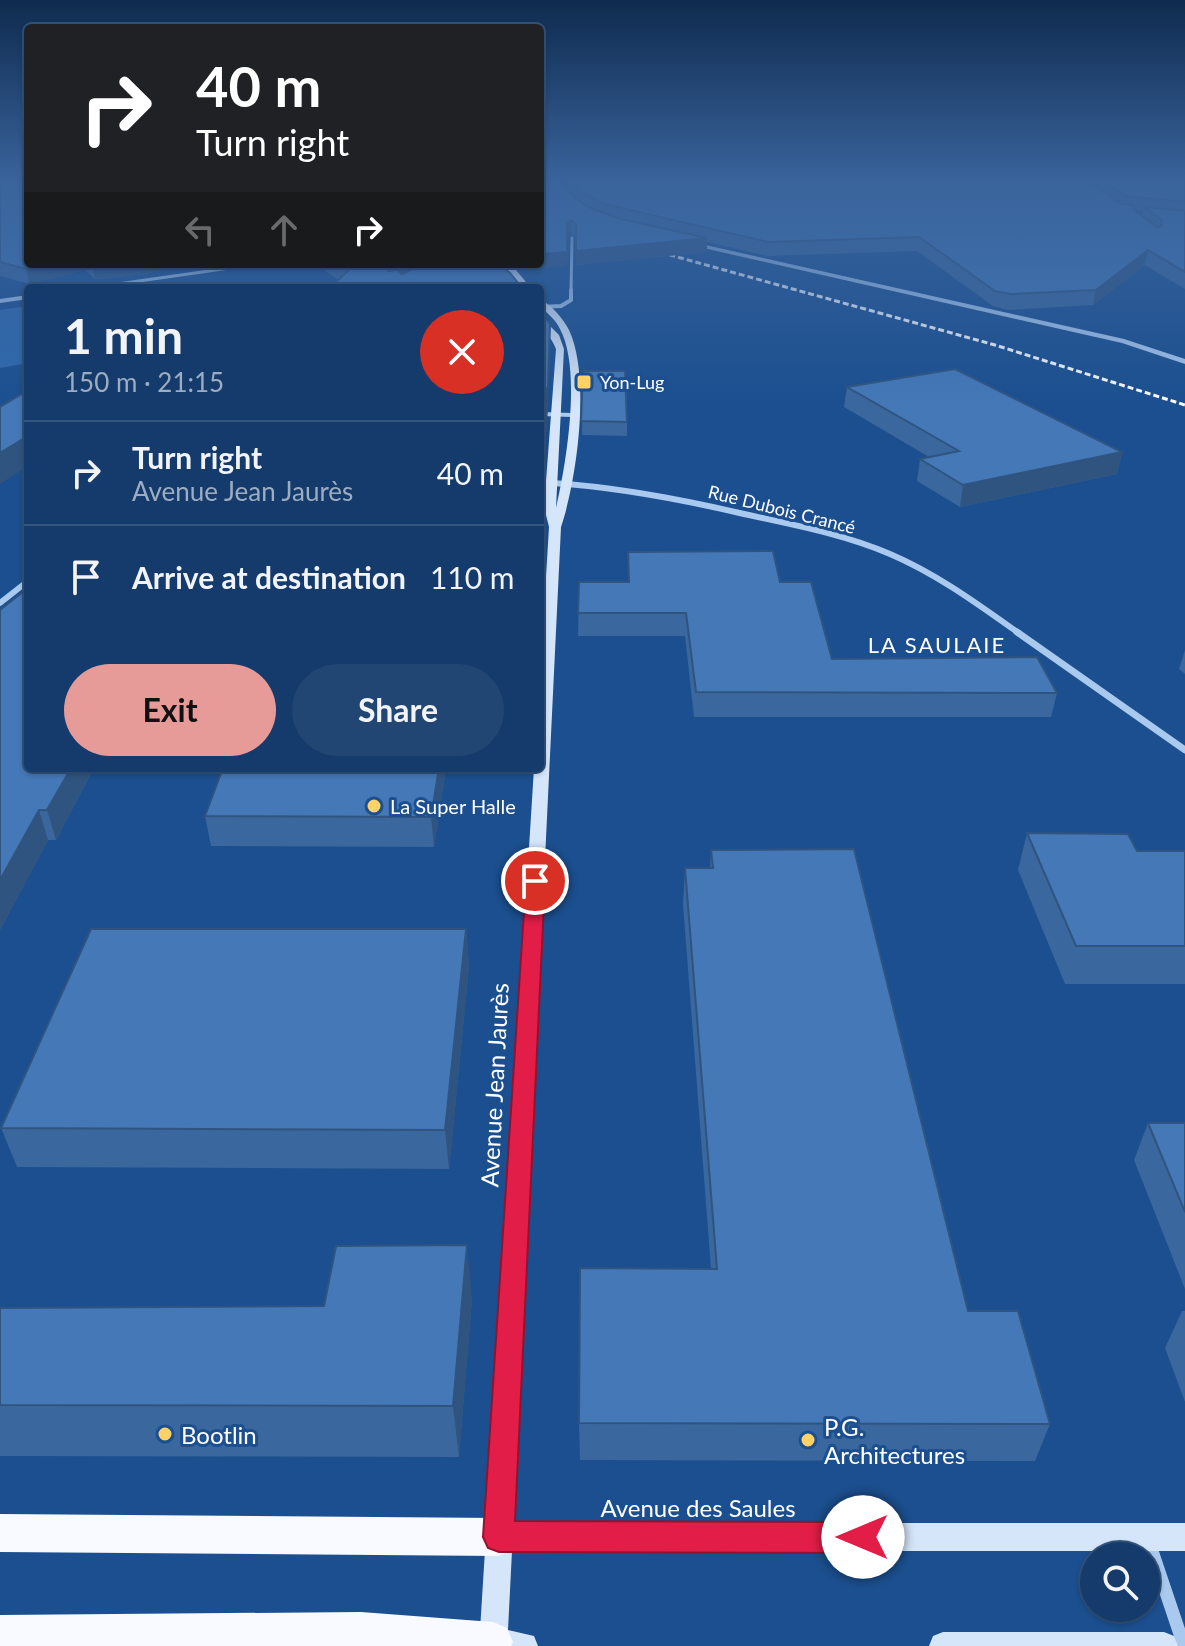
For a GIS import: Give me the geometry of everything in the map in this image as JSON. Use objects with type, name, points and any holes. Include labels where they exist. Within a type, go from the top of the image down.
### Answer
[{"type":"highway","points":[[0,1533],[499,1537]]},
{"type":"highway","points":[[0,1635],[361,1632],[503,1645]]},
{"type":"main road","points":[[510,268],[524,284]]},
{"type":"main road","name":"Avenue Jean Jaurès","points":[[544,307],[568,336],[572,415],[569,484],[555,527],[544,725]]},
{"type":"main road","name":"Avenue Jean Jaurès","points":[[544,323],[559,343],[550,507],[555,527]]},
{"type":"main road","name":"Avenue Jean Jaurès","points":[[503,1645],[499,1537],[541,772]]},
{"type":"main road","name":"Avenue des Saules","points":[[499,1537],[1185,1537]]},
{"type":"main road","points":[[943,1646],[1164,1646]]},
{"type":"street","points":[[544,305],[571,300],[572,255]]},
{"type":"street","points":[[737,255],[1109,338],[1185,362]]},
{"type":"street","points":[[118,284],[230,268]]},
{"type":"street","points":[[420,275],[432,268]]},
{"type":"street","points":[[497,268],[516,284]]},
{"type":"street","points":[[0,301],[24,298]]},
{"type":"street","points":[[544,414],[572,415]]},
{"type":"street","name":"Rue Dubois Crancé","points":[[552,483],[620,487],[669,497],[832,533],[892,555],[961,592],[1185,750]]},
{"type":"street","points":[[0,603],[24,584]]},
{"type":"street","points":[[1147,1537],[1184,1646]]},
{"type":"shaded area","points":[[24,307],[24,364],[0,368],[0,310]]},
{"type":"building","points":[[0,255],[24,255],[24,268],[30,268],[26,269],[0,262]]},
{"type":"building","points":[[944,255],[1142,255],[1096,290],[1011,294],[995,291]]},
{"type":"building","points":[[1156,255],[1185,255],[1185,272]]},
{"type":"building","points":[[346,268],[392,268],[389,271],[398,270],[402,274],[423,268],[503,268],[519,284],[334,284],[349,270]]},
{"type":"building","points":[[544,316],[550,324],[548,388],[544,389]]},
{"type":"building","points":[[955,369],[1122,452],[963,485],[920,459],[959,451],[847,387]]},
{"type":"building","points":[[583,371],[625,371],[627,422],[581,421]]},
{"type":"building","points":[[24,394],[24,438],[0,453],[0,407]]},
{"type":"building","points":[[773,551],[780,582],[811,582],[832,659],[1037,657],[1057,693],[696,692],[686,613],[578,613],[579,582],[629,582],[628,552]]},
{"type":"building","points":[[24,591],[24,772],[69,772],[47,810],[39,810],[0,880],[0,610]]},
{"type":"building","points":[[222,772],[438,772],[431,817],[205,816]]},
{"type":"building","points":[[1027,833],[1128,834],[1137,851],[1185,851],[1185,946],[1076,946]]},
{"type":"building","points":[[854,849],[968,1311],[1018,1311],[1050,1424],[579,1423],[580,1268],[717,1269],[685,868],[713,868],[711,850]]},
{"type":"building","points":[[91,929],[466,929],[445,1130],[1,1128]]},
{"type":"building","points":[[1148,1123],[1185,1123],[1185,1212]]},
{"type":"building","points":[[467,1245],[453,1406],[0,1405],[0,1308],[324,1306],[336,1246]]},
{"type":"railway","points":[[669,255],[995,345],[1185,405]]},
{"type":"place","name":"Yon-Lug","points":[[584,382]]},
{"type":"place","name":"La Super Halle","points":[[374,806]]},
{"type":"place","name":"Bootlin","points":[[165,1434]]},
{"type":"place","name":"P.G. Architectures","points":[[808,1440]]},
{"type":"district","name":"LA SAULAIE","points":[[937,644]]},
{"type":"route","points":[[535,881],[499,1537],[863,1537]]}]
